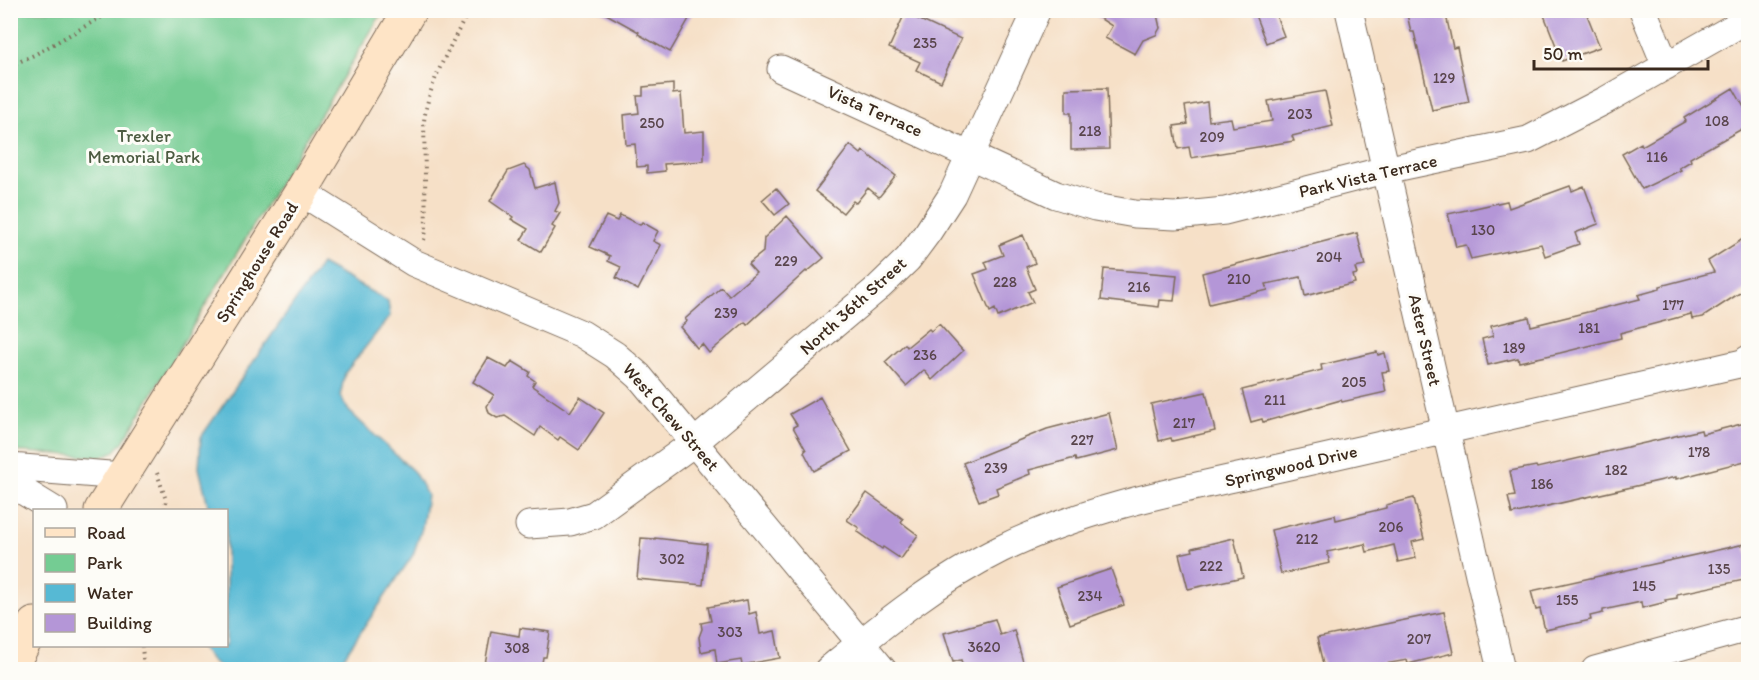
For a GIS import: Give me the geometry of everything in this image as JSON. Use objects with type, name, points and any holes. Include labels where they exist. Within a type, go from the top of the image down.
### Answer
[{"type":"street","name":"Springhouse Road","points":[[102,509],[301,192],[410,10]]},
{"type":"street","name":"North 36th Street","points":[[529,525],[570,522],[594,514],[695,442],[879,287],[908,259],[952,195],[1036,10]]},
{"type":"street","name":"Aster Street","points":[[1349,10],[1501,669]]},
{"type":"street","points":[[1643,10],[1666,66]]},
{"type":"street","name":"Park Vista Terrace","points":[[970,154],[1056,195],[1095,207],[1135,214],[1175,216],[1225,211],[1385,170],[1528,140],[1749,21]]},
{"type":"street","name":"Vista Terrace","points":[[781,69],[970,154]]},
{"type":"street","name":"West Chew Street","points":[[301,192],[414,263],[582,334],[615,355],[639,375],[883,669]]},
{"type":"street","name":"Springwood Drive","points":[[828,669],[944,580],[1001,549],[1060,523],[1122,504],[1743,363],[1749,359]]},
{"type":"street","points":[[10,467],[122,476]]},
{"type":"street","points":[[10,483],[52,509]]},
{"type":"street","points":[[10,669],[33,626]]},
{"type":"street","points":[[1595,669],[1749,628]]},
{"type":"path","points":[[10,66],[114,10]]},
{"type":"path","points":[[414,263],[423,246],[426,231],[424,121],[426,108],[431,88],[469,10]]},
{"type":"path","points":[[157,472],[166,500],[165,509]]},
{"type":"path","points":[[142,647],[144,669]]},
{"type":"green space","name":"Trexler Memorial Park","points":[[10,11],[383,11],[123,442],[115,451],[101,457],[11,451]]},
{"type":"water","points":[[321,264],[388,301],[390,316],[345,373],[340,396],[349,411],[414,472],[427,495],[422,528],[413,555],[336,669],[222,669],[201,647],[228,647],[228,509],[207,509],[199,468],[201,437]]},
{"type":"building","points":[[599,10],[694,10],[670,52]]},
{"type":"building","points":[[1087,10],[1156,10],[1160,28],[1156,35],[1143,40],[1135,54],[1105,38],[1112,26]]},
{"type":"building","points":[[1253,10],[1274,10],[1284,36],[1266,43]]},
{"type":"building","points":[[1406,10],[1445,10],[1453,48],[1457,47],[1469,102],[1432,110],[1414,32],[1411,32]]},
{"type":"building","points":[[1542,10],[1585,10],[1600,47],[1562,61]]},
{"type":"building","points":[[905,13],[961,39],[941,82],[916,70],[920,62],[889,48]]},
{"type":"building","points":[[673,84],[673,94],[681,93],[684,133],[704,131],[704,161],[664,164],[665,171],[647,173],[647,166],[637,167],[635,144],[626,145],[624,115],[639,113],[637,96],[643,96],[643,87]]},
{"type":"building","points":[[1107,88],[1109,149],[1071,150],[1071,113],[1066,113],[1066,89]]},
{"type":"building","points":[[1733,88],[1749,116],[1749,125],[1690,158],[1691,161],[1679,168],[1681,170],[1642,189],[1622,154],[1641,143],[1642,146],[1686,121],[1684,118]]},
{"type":"building","points":[[1325,91],[1333,126],[1292,136],[1294,141],[1191,158],[1189,147],[1178,149],[1174,126],[1188,124],[1185,106],[1207,102],[1209,121],[1231,118],[1233,127],[1272,121],[1268,101]]},
{"type":"building","points":[[850,145],[861,154],[863,151],[896,176],[879,197],[868,188],[856,203],[853,201],[843,213],[815,191]]},
{"type":"building","points":[[524,165],[530,170],[535,188],[555,182],[559,203],[555,211],[560,213],[552,226],[555,228],[541,252],[521,240],[528,229],[511,219],[513,217],[490,201],[508,171]]},
{"type":"building","points":[[1570,186],[1572,191],[1584,186],[1598,224],[1575,233],[1579,244],[1545,256],[1541,244],[1471,259],[1466,245],[1456,247],[1448,214],[1507,201],[1509,208]]},
{"type":"building","points":[[776,188],[789,204],[775,215],[762,200]]},
{"type":"building","points":[[620,215],[640,225],[642,222],[658,231],[653,241],[661,245],[638,290],[616,278],[621,267],[608,261],[610,256],[590,247],[606,216],[617,221]]},
{"type":"building","points":[[787,216],[824,258],[806,271],[747,325],[745,322],[709,353],[702,344],[697,348],[680,327],[687,321],[685,319],[721,287],[729,296],[756,273],[748,264],[763,252],[764,238]]},
{"type":"building","points":[[1357,233],[1365,266],[1355,268],[1357,274],[1353,275],[1355,283],[1305,296],[1301,277],[1266,284],[1268,290],[1209,304],[1202,273]]},
{"type":"building","points":[[1023,235],[1035,263],[1026,267],[1035,289],[1028,292],[1033,302],[998,317],[995,309],[990,312],[974,274],[988,269],[985,262],[1003,255],[999,245]]},
{"type":"building","points":[[1749,235],[1749,287],[1703,317],[1692,319],[1691,314],[1620,333],[1621,338],[1519,362],[1518,358],[1488,365],[1482,339],[1493,336],[1491,326],[1529,317],[1531,326],[1640,299],[1638,295],[1660,289],[1660,286],[1714,272],[1708,261]]},
{"type":"building","points":[[1104,269],[1177,275],[1174,301],[1160,300],[1159,307],[1101,300]]},
{"type":"building","points":[[939,324],[963,351],[932,380],[924,370],[906,386],[885,362],[905,344],[907,347]]},
{"type":"building","points":[[1377,352],[1378,355],[1385,353],[1389,371],[1382,372],[1386,392],[1342,402],[1341,400],[1263,422],[1262,419],[1251,422],[1242,390],[1322,370],[1321,365]]},
{"type":"building","points":[[488,358],[507,368],[512,361],[530,372],[528,376],[535,381],[532,386],[570,412],[580,397],[604,413],[579,450],[560,437],[558,440],[540,427],[535,436],[505,416],[497,418],[489,413],[487,406],[494,395],[473,382]]},
{"type":"building","points":[[1206,392],[1215,431],[1172,441],[1171,438],[1159,441],[1151,404]]},
{"type":"building","points":[[820,397],[851,451],[814,471],[804,452],[806,450],[793,427],[797,425],[790,414]]},
{"type":"building","points":[[1109,413],[1118,450],[1029,470],[1030,474],[996,488],[998,494],[979,501],[963,463],[1047,429]]},
{"type":"building","points":[[1749,422],[1749,460],[1676,479],[1676,477],[1512,514],[1508,497],[1515,496],[1510,471],[1536,466],[1537,468],[1701,430],[1702,434]]},
{"type":"building","points":[[867,493],[903,519],[901,522],[918,535],[901,559],[857,531],[859,528],[847,520]]},
{"type":"building","points":[[1414,498],[1424,539],[1412,542],[1416,558],[1398,562],[1394,545],[1367,552],[1365,544],[1327,552],[1330,563],[1281,574],[1271,530],[1335,515],[1336,520],[1386,508],[1386,505]]},
{"type":"building","points":[[641,538],[707,544],[703,585],[637,579]]},
{"type":"building","points":[[1234,538],[1243,577],[1188,589],[1179,554],[1193,551],[1192,548]]},
{"type":"building","points":[[1745,544],[1749,558],[1749,579],[1677,594],[1677,598],[1642,608],[1641,602],[1603,610],[1603,613],[1590,616],[1591,620],[1545,630],[1540,609],[1536,610],[1531,591]]},
{"type":"building","points":[[1111,569],[1124,605],[1070,624],[1057,587]]},
{"type":"building","points":[[747,600],[749,614],[756,612],[760,634],[775,631],[780,658],[742,665],[741,660],[717,664],[715,649],[701,652],[699,637],[702,629],[701,623],[711,621],[708,607]]},
{"type":"building","points":[[1444,612],[1453,653],[1408,664],[1407,660],[1357,669],[1324,669],[1317,638]]},
{"type":"building","points":[[995,619],[1000,635],[1014,630],[1025,669],[964,669],[961,660],[953,662],[944,633]]},
{"type":"building","points":[[520,628],[550,632],[546,657],[543,657],[541,669],[484,669],[491,631],[519,636]]}]
